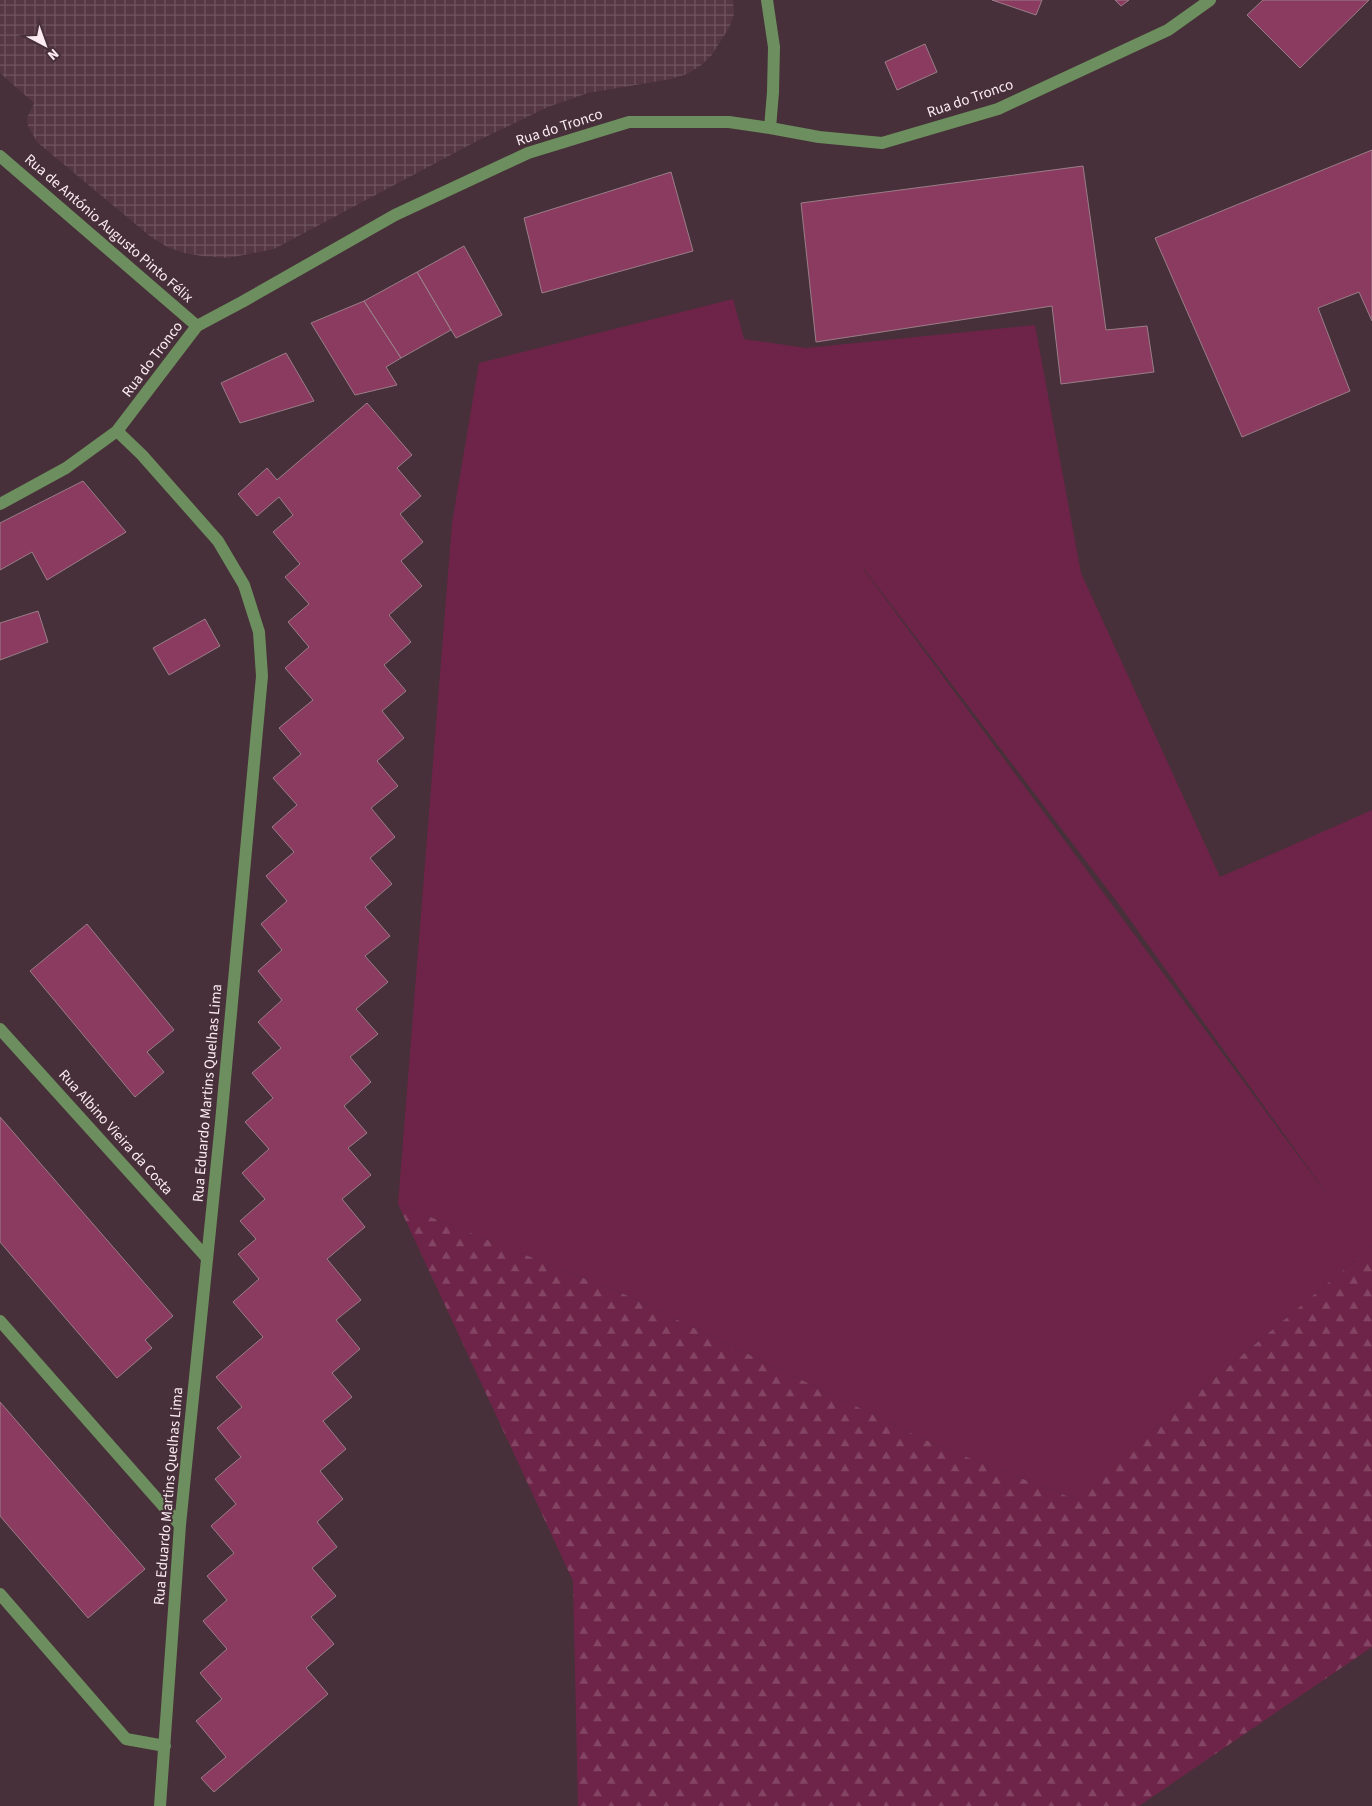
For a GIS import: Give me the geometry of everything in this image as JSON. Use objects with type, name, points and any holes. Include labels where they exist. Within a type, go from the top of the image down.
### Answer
[{"type":"street","points":[[767,0],[774,46],[770,128]]},
{"type":"street","name":"Rua do Tronco","points":[[0,504],[66,468],[117,431],[197,326],[395,215],[528,153],[629,122],[729,122],[820,137],[882,142],[998,109],[1168,30],[1210,0]]},
{"type":"street","name":"Rua de António Augusto Pinto Félix","points":[[0,156],[197,326]]},
{"type":"street","name":"Rua Eduardo Martins Quelhas Lima","points":[[117,431],[142,455],[218,541],[244,585],[259,632],[262,676],[222,1112],[180,1525],[160,1806]]},
{"type":"street","name":"Rua Albino Vieira da Costa","points":[[0,1029],[207,1258]]},
{"type":"street","points":[[0,1321],[180,1525]]},
{"type":"street","points":[[0,1594],[126,1739],[165,1746]]},
{"type":"shaded area","points":[[0,0],[733,0],[734,14],[729,28],[711,56],[687,74],[671,79],[588,93],[548,107],[477,141],[274,249],[228,258],[184,253],[167,247],[151,237],[37,142],[28,126],[27,118],[34,103],[0,73]]},
{"type":"green space","points":[[733,299],[744,339],[806,348],[1035,325],[1081,573],[1220,877],[1372,810],[1372,1246],[1072,1498],[938,1446],[626,1295],[398,1204],[452,523],[479,363]],"holes":[[[864,569],[1121,907],[1332,1201]]]},
{"type":"green space","points":[[398,1204],[626,1295],[938,1446],[1072,1498],[1372,1246],[1372,1647],[1139,1806],[578,1806],[573,1581]]},
{"type":"building","points":[[992,0],[1042,0],[1036,15]]},
{"type":"building","points":[[1115,0],[1129,0],[1121,6]]},
{"type":"building","points":[[1263,0],[1369,0],[1300,68],[1247,15]]},
{"type":"building","points":[[925,44],[937,72],[897,90],[885,62]]},
{"type":"building","points":[[1372,150],[1372,321],[1359,292],[1318,308],[1350,391],[1242,437],[1155,238]]},
{"type":"building","points":[[1083,166],[1106,330],[1147,326],[1154,372],[1061,384],[1052,306],[816,342],[801,203]]},
{"type":"building","points":[[671,172],[693,251],[542,293],[524,218]]},
{"type":"building","points":[[464,246],[502,315],[456,338],[417,272]]},
{"type":"building","points":[[417,272],[451,330],[401,358],[364,301]]},
{"type":"building","points":[[364,301],[401,358],[386,367],[397,385],[355,395],[311,323]]},
{"type":"building","points":[[286,353],[314,401],[240,423],[221,383]]},
{"type":"building","points":[[367,403],[412,455],[397,468],[421,496],[400,514],[423,542],[401,561],[422,586],[389,615],[411,642],[384,665],[406,691],[382,711],[404,738],[377,761],[398,786],[371,808],[395,837],[370,858],[392,884],[365,907],[390,936],[365,956],[388,982],[356,1009],[378,1034],[350,1057],[371,1082],[344,1106],[367,1133],[348,1148],[371,1175],[342,1199],[365,1227],[327,1259],[361,1300],[336,1320],[360,1349],[332,1373],[352,1397],[323,1421],[346,1449],[320,1471],[343,1499],[317,1522],[337,1547],[312,1568],[336,1596],[311,1617],[334,1644],[306,1668],[328,1694],[214,1792],[201,1778],[226,1757],[196,1721],[222,1699],[200,1673],[227,1649],[203,1621],[227,1600],[207,1576],[234,1553],[211,1526],[236,1504],[215,1479],[241,1457],[217,1428],[242,1407],[216,1377],[263,1337],[233,1302],[259,1279],[238,1254],[256,1239],[240,1221],[265,1199],[242,1173],[269,1149],[245,1122],[273,1098],[252,1073],[281,1048],[258,1022],[282,1000],[258,971],[282,950],[261,924],[287,901],[266,876],[294,852],[272,827],[297,805],[273,778],[301,754],[279,728],[313,700],[285,668],[309,647],[288,622],[309,604],[285,577],[300,564],[273,532],[293,515],[279,497],[257,516],[238,494],[267,468],[277,480]]},
{"type":"building","points":[[83,481],[126,532],[47,580],[32,552],[0,570],[0,523]]},
{"type":"building","points":[[38,611],[48,642],[0,660],[0,623]]},
{"type":"building","points":[[205,619],[220,646],[169,675],[153,648]]},
{"type":"building","points":[[87,924],[174,1030],[147,1052],[164,1072],[135,1097],[30,971]]},
{"type":"building","points":[[0,1117],[173,1316],[145,1340],[152,1348],[117,1378],[0,1242]]},
{"type":"building","points":[[0,1402],[145,1569],[88,1618],[0,1516]]}]
